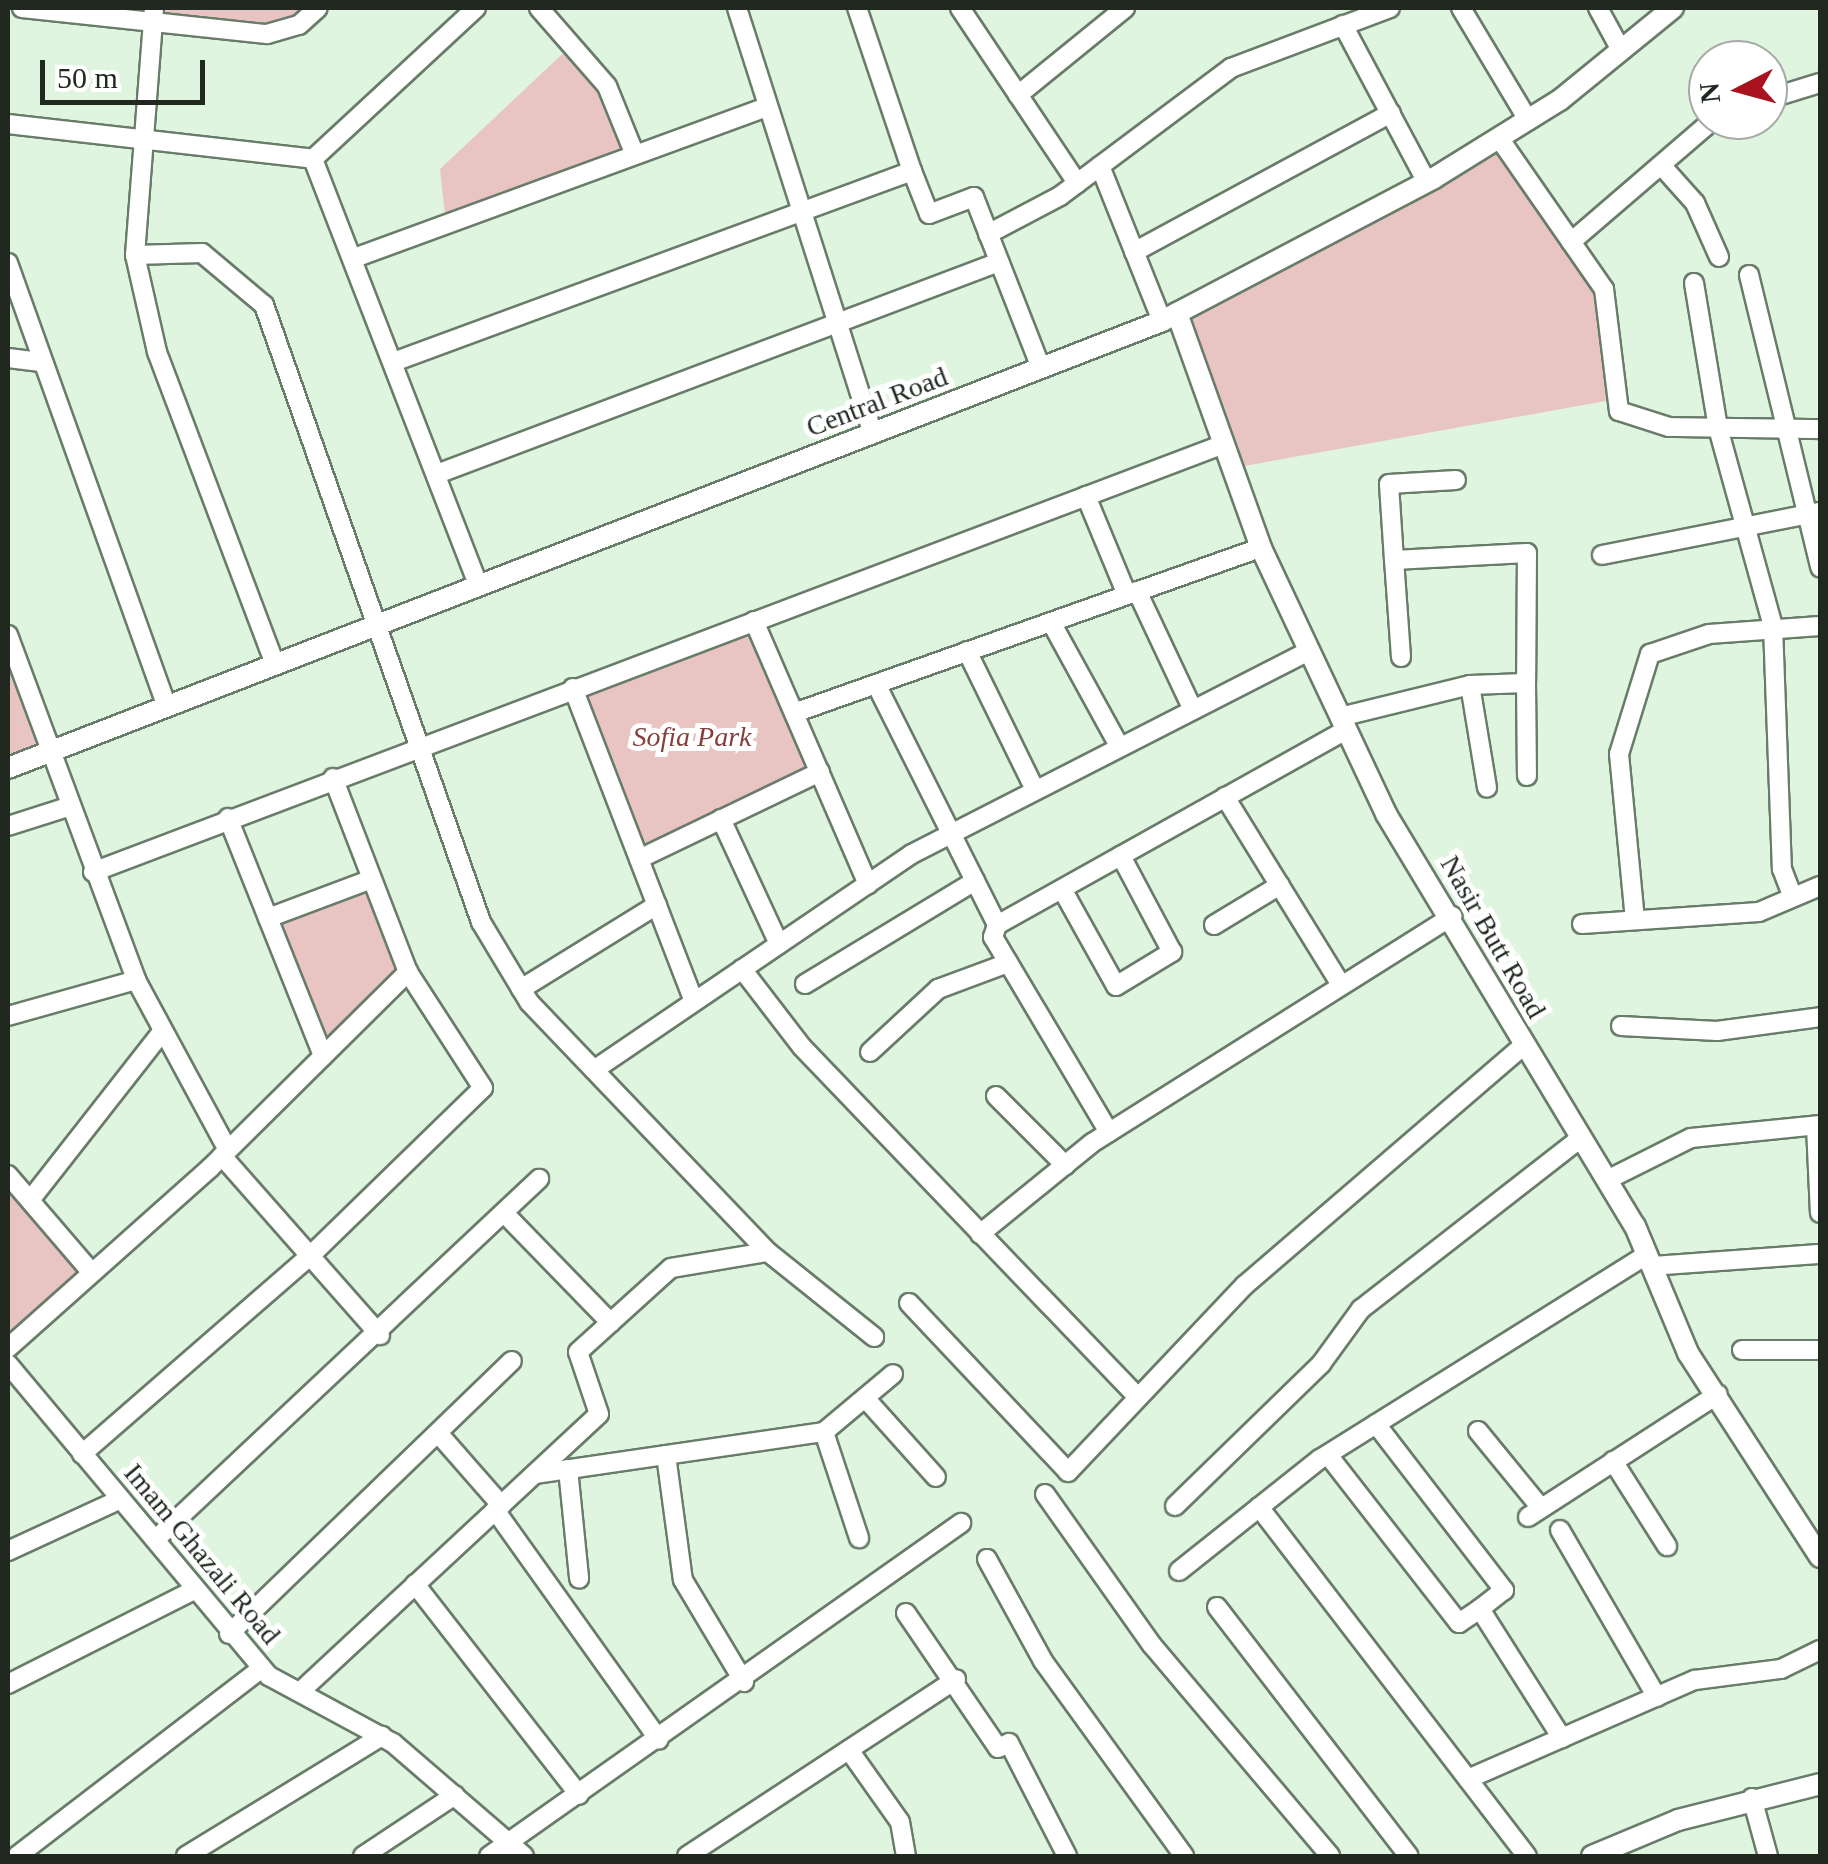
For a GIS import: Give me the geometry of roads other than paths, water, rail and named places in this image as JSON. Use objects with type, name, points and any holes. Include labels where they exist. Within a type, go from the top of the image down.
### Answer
[{"type":"street","points":[[22,8],[153,17],[267,34],[299,25],[318,8]]},
{"type":"street","points":[[8,124],[312,159],[476,8]]},
{"type":"street","points":[[538,8],[607,86],[634,155]]},
{"type":"street","points":[[737,8],[767,106],[804,205],[834,331],[874,432]]},
{"type":"street","points":[[857,8],[928,214],[974,197],[1042,368]]},
{"type":"street","points":[[1018,94],[1125,8]]},
{"type":"street","points":[[988,234],[1077,183],[1231,68],[1390,8]]},
{"type":"street","points":[[1461,8],[1528,120]]},
{"type":"street","points":[[1598,8],[1621,50]]},
{"type":"street","name":"Central Road","points":[[8,768],[52,755],[1169,317],[1427,182],[1499,138],[1673,8]]},
{"type":"street","points":[[967,10],[1077,183]]},
{"type":"street","points":[[153,17],[135,255],[157,352],[274,665]]},
{"type":"street","points":[[1343,25],[1427,182]]},
{"type":"street","points":[[1788,93],[1820,83]]},
{"type":"street","points":[[357,257],[767,106]]},
{"type":"street","points":[[1134,252],[1390,114]]},
{"type":"street","points":[[1499,138],[1604,288],[1618,410],[1668,427],[1820,430]]},
{"type":"street","points":[[1570,242],[1690,140]]},
{"type":"street","points":[[312,159],[357,257],[479,586]]},
{"type":"street","points":[[1661,165],[1695,203],[1719,258]]},
{"type":"street","points":[[1100,166],[1134,252],[1169,317]]},
{"type":"street","points":[[396,361],[804,205],[912,171]]},
{"type":"street","points":[[135,255],[202,253],[264,305],[415,748],[481,922],[522,990],[768,1252],[874,1337]]},
{"type":"street","points":[[437,474],[834,331],[999,262]]},
{"type":"street","points":[[8,264],[167,707]]},
{"type":"street","points":[[1749,275],[1786,432],[1813,514],[1820,567]]},
{"type":"street","points":[[1694,282],[1718,428],[1773,626],[1782,869],[1793,897]]},
{"type":"street","name":"Nasir Butt Road","points":[[1169,317],[1224,444],[1261,548],[1343,724],[1524,1045],[1607,1180],[1650,1260],[1688,1354],[1718,1394],[1820,1557]]},
{"type":"street","points":[[8,358],[42,362]]},
{"type":"street","points":[[93,872],[1224,444]]},
{"type":"street","points":[[1400,657],[1389,484],[1456,480]]},
{"type":"street","points":[[1086,496],[1192,708]]},
{"type":"street","points":[[1602,555],[1813,514]]},
{"type":"street","points":[[794,712],[1261,548]]},
{"type":"street","points":[[1394,560],[1527,553],[1528,776]]},
{"type":"street","points":[[754,620],[868,884]]},
{"type":"street","points":[[1051,622],[1118,744]]},
{"type":"street","points":[[1635,920],[1619,754],[1650,654],[1773,626],[1820,626]]},
{"type":"street","points":[[8,635],[68,807],[136,980],[225,1153],[380,1335]]},
{"type":"street","points":[[967,651],[1034,788]]},
{"type":"street","points":[[594,1070],[868,884],[952,832],[1118,744],[1308,651]]},
{"type":"street","points":[[876,684],[997,925]]},
{"type":"street","points":[[1109,1132],[993,937],[997,925],[1226,797],[1343,724],[1470,685],[1526,684]]},
{"type":"street","points":[[1470,685],[1486,788]]},
{"type":"street","points":[[574,688],[694,1001]]},
{"type":"street","points":[[639,858],[820,772]]},
{"type":"street","points":[[82,1454],[310,1256],[483,1088],[408,972],[369,880],[333,778]]},
{"type":"street","points":[[1226,797],[1341,985]]},
{"type":"street","points":[[8,826],[68,807]]},
{"type":"street","points":[[228,818],[323,1056]]},
{"type":"street","points":[[720,820],[779,944]]},
{"type":"street","points":[[1062,889],[1116,986],[1172,952],[1121,856]]},
{"type":"street","points":[[268,918],[369,880]]},
{"type":"street","points":[[804,984],[975,881]]},
{"type":"street","points":[[1214,925],[1280,885]]},
{"type":"street","points":[[1582,924],[1758,912],[1820,886]]},
{"type":"street","points":[[522,990],[657,906]]},
{"type":"street","points":[[980,1234],[1109,1132],[1453,916]]},
{"type":"street","points":[[870,1052],[938,989],[1008,962]]},
{"type":"street","points":[[742,969],[980,1234],[1138,1398]]},
{"type":"street","points":[[8,1348],[225,1153],[408,972]]},
{"type":"street","points":[[8,1016],[136,980]]},
{"type":"street","points":[[1621,1026],[1717,1031],[1820,1016]]},
{"type":"street","points":[[31,1199],[162,1032]]},
{"type":"street","points":[[908,1302],[1068,1472],[1245,1285],[1524,1045]]},
{"type":"street","points":[[996,1096],[1065,1165]]},
{"type":"street","points":[[1607,1180],[1691,1138],[1818,1125],[1820,1213]]},
{"type":"street","points":[[1175,1506],[1321,1364],[1360,1308],[1581,1138]]},
{"type":"street","points":[[8,1174],[92,1273]]},
{"type":"street","points":[[156,1539],[380,1335],[539,1179]]},
{"type":"street","points":[[504,1214],[610,1323]]},
{"type":"street","points":[[302,1690],[599,1414],[578,1352],[670,1268],[768,1252]]},
{"type":"street","points":[[1178,1571],[1328,1455],[1650,1260],[1820,1254]]},
{"type":"street","points":[[1742,1350],[1820,1350]]},
{"type":"street","points":[[229,1634],[512,1362]]},
{"type":"street","name":"Imam Ghazali Road","points":[[8,1364],[261,1669],[382,1736],[517,1850]]},
{"type":"street","points":[[534,1474],[824,1432],[893,1374]]},
{"type":"street","points":[[1478,1431],[1535,1512],[1718,1394]]},
{"type":"street","points":[[864,1398],[936,1477]]},
{"type":"street","points":[[1328,1455],[1459,1623],[1504,1590],[1376,1424]]},
{"type":"street","points":[[824,1432],[858,1538]]},
{"type":"street","points":[[438,1433],[498,1507],[659,1740]]},
{"type":"street","points":[[666,1455],[683,1580],[744,1682]]},
{"type":"street","points":[[1613,1462],[1667,1546]]},
{"type":"street","points":[[568,1469],[579,1578]]},
{"type":"street","points":[[1045,1494],[1152,1645],[1330,1856]]},
{"type":"street","points":[[8,1551],[121,1499]]},
{"type":"street","points":[[1259,1507],[1528,1856]]},
{"type":"street","points":[[489,1856],[517,1850],[580,1795],[744,1682],[961,1523]]},
{"type":"street","points":[[1560,1530],[1657,1697]]},
{"type":"street","points":[[987,1559],[1044,1661],[1184,1856]]},
{"type":"street","points":[[415,1584],[580,1795]]},
{"type":"street","points":[[8,1684],[194,1590]]},
{"type":"street","points":[[1217,1607],[1409,1856]]},
{"type":"street","points":[[1480,1608],[1562,1738]]},
{"type":"street","points":[[906,1613],[956,1679],[998,1748],[1009,1743],[1066,1856]]},
{"type":"street","points":[[1468,1778],[1695,1680],[1781,1670],[1820,1650]]},
{"type":"street","points":[[17,1856],[261,1669]]},
{"type":"street","points":[[686,1856],[956,1679]]},
{"type":"street","points":[[186,1856],[382,1736]]},
{"type":"street","points":[[849,1750],[900,1822],[906,1856]]},
{"type":"street","points":[[1592,1856],[1752,1798],[1820,1784]]},
{"type":"street","points":[[364,1856],[454,1795]]},
{"type":"street","points":[[1752,1798],[1768,1856]]},
{"type":"park label","name":"Sofia Park","points":[[692,737]]}]
